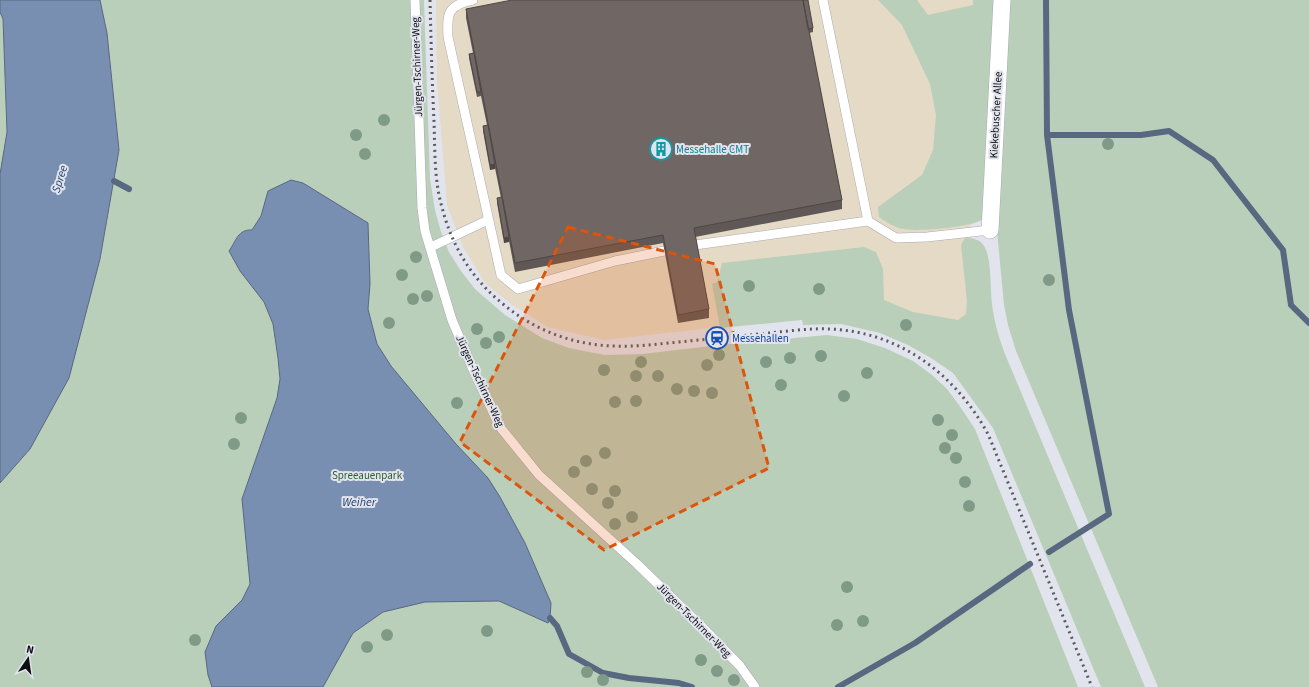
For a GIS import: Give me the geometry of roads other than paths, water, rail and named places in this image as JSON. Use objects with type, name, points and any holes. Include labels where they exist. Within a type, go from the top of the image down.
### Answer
[{"type":"street","name":"Kiekebuscher Allee","points":[[990,230],[1002,0]]},
{"type":"lane","name":"Jürgen-Tschirner-Weg","points":[[415,0],[422,208],[425,231],[452,320],[500,427],[539,475],[636,563],[700,625],[740,666],[755,687]]},
{"type":"lane","points":[[473,0],[464,2],[452,8],[447,19],[448,37],[501,275],[518,289],[614,261],[664,251]]},
{"type":"lane","points":[[823,0],[868,221]]},
{"type":"lane","points":[[431,247],[488,220]]},
{"type":"lane","points":[[695,245],[868,221],[896,238],[927,237],[990,230]]},
{"type":"water","name":"Spree","points":[[0,0],[100,0],[107,33],[119,150],[100,259],[69,378],[30,449],[0,483],[0,174],[7,132],[3,19],[0,12]]},
{"type":"water","name":"Weiher","points":[[291,180],[303,183],[368,223],[370,284],[368,309],[377,344],[391,366],[456,444],[488,478],[500,497],[525,543],[551,603],[550,618],[548,623],[499,601],[425,602],[383,612],[353,633],[323,687],[212,687],[208,675],[205,652],[216,626],[242,600],[250,584],[242,499],[277,398],[280,379],[273,324],[264,302],[240,271],[229,251],[243,231],[252,230],[261,216],[268,191]]},
{"type":"waterway","points":[[1046,0],[1047,135]]},
{"type":"waterway","points":[[1049,552],[1109,514],[1069,310],[1047,135],[1141,135],[1169,131],[1213,160],[1283,250],[1291,305],[1309,323]]},
{"type":"waterway","points":[[114,181],[129,189]]},
{"type":"waterway","points":[[838,687],[915,643],[1030,564]]},
{"type":"waterway","points":[[550,618],[557,626],[569,654],[603,673],[629,678],[679,683],[692,687]]},
{"type":"railway","points":[[430,0],[436,178],[440,200],[452,238],[473,274],[482,285],[503,304],[528,321],[555,334],[584,343],[614,346],[638,346],[800,330],[830,329],[856,332],[880,338],[923,360],[942,375],[959,393],[975,412],[988,434],[1092,687]]},
{"type":"place","name":"Messehalle CMT","points":[[661,149]]},
{"type":"place","name":"Messehallen","points":[[717,338]]},
{"type":"park label","name":"Spreeauenpark","points":[[367,475]]}]
